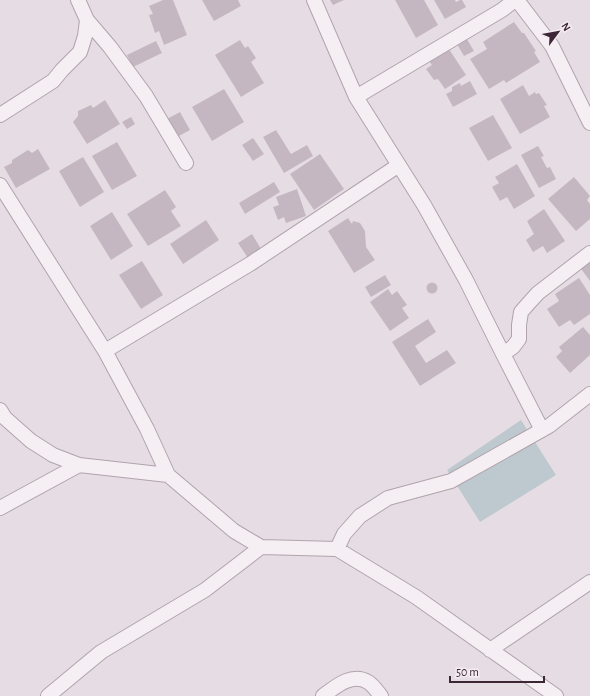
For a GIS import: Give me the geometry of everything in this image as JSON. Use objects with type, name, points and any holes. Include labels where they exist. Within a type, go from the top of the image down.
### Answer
[{"type":"street","points":[[78,0],[87,20],[110,47],[146,96],[186,163]]},
{"type":"street","points":[[314,0],[356,97],[424,205],[466,280],[542,430]]},
{"type":"street","points":[[356,97],[502,10],[511,2],[511,0]]},
{"type":"street","points":[[517,0],[552,46],[590,123]]},
{"type":"street","points":[[0,115],[53,82],[62,70],[80,52],[85,36],[87,20]]},
{"type":"street","points":[[105,351],[250,264],[399,165]]},
{"type":"street","points":[[0,185],[105,351],[146,429],[168,475],[234,531],[261,547],[337,548],[416,597],[556,696]]},
{"type":"street","points":[[503,354],[513,347],[519,338],[521,312],[538,293],[590,254]]},
{"type":"street","points":[[337,548],[344,534],[360,516],[388,498],[451,481],[549,426],[590,394]]},
{"type":"street","points":[[0,410],[5,418],[30,442],[53,455],[79,465],[168,475]]},
{"type":"street","points":[[0,508],[79,465]]},
{"type":"street","points":[[48,696],[101,652],[205,590],[261,547]]},
{"type":"street","points":[[490,650],[590,582]]},
{"type":"street","points":[[323,696],[350,679],[359,678],[368,682],[381,696]]},
{"type":"shaded area","points":[[521,420],[556,475],[480,522],[447,470]]},
{"type":"building","points":[[163,0],[173,0],[187,35],[164,45],[159,31],[155,33],[149,15],[153,14],[149,6]]},
{"type":"building","points":[[202,0],[238,0],[241,6],[214,21]]},
{"type":"building","points":[[330,0],[344,0],[333,5]]},
{"type":"building","points":[[395,0],[424,0],[438,25],[416,38]]},
{"type":"building","points":[[434,0],[455,0],[456,2],[462,0],[466,7],[445,19]]},
{"type":"building","points":[[514,22],[522,33],[524,33],[536,51],[534,52],[540,62],[506,83],[504,80],[489,89],[470,59],[487,49],[483,42]]},
{"type":"building","points":[[465,36],[474,51],[464,56],[455,41]]},
{"type":"building","points":[[240,40],[245,48],[248,46],[256,58],[251,62],[264,83],[241,97],[215,55]]},
{"type":"building","points":[[156,41],[162,53],[133,67],[127,55]]},
{"type":"building","points":[[447,46],[466,75],[445,89],[438,79],[434,80],[426,69],[432,65],[427,58]]},
{"type":"building","points":[[470,81],[477,94],[453,107],[446,94],[452,91],[452,87],[460,83],[461,86]]},
{"type":"building","points":[[523,85],[529,96],[535,92],[536,94],[539,93],[547,105],[544,106],[550,117],[520,134],[500,99]]},
{"type":"building","points":[[224,89],[244,122],[212,141],[192,107]]},
{"type":"building","points":[[105,100],[120,124],[87,144],[73,122],[78,116],[78,111],[91,105],[93,108]]},
{"type":"building","points":[[180,112],[190,130],[177,137],[167,119]]},
{"type":"building","points":[[493,115],[512,148],[488,161],[469,128]]},
{"type":"building","points":[[131,117],[135,124],[127,129],[122,122]]},
{"type":"building","points":[[276,130],[291,154],[307,145],[313,156],[284,173],[263,137]]},
{"type":"building","points":[[253,138],[264,154],[253,161],[242,145]]},
{"type":"building","points":[[117,142],[137,176],[112,190],[92,156]]},
{"type":"building","points":[[538,146],[544,156],[541,157],[547,168],[550,167],[556,179],[539,188],[521,155]]},
{"type":"building","points":[[38,149],[50,169],[16,188],[4,167],[12,163],[12,160],[28,150],[32,153]]},
{"type":"building","points":[[320,154],[344,189],[314,210],[290,174]]},
{"type":"building","points":[[83,157],[104,192],[80,207],[59,171]]},
{"type":"building","points":[[517,164],[535,196],[514,209],[507,197],[500,201],[492,187],[499,183],[495,177]]},
{"type":"building","points":[[574,177],[590,196],[587,200],[590,204],[590,219],[576,231],[548,199]]},
{"type":"building","points":[[274,182],[280,192],[245,214],[239,203]]},
{"type":"building","points":[[297,189],[306,216],[286,223],[284,217],[278,220],[273,207],[279,205],[276,197]]},
{"type":"building","points":[[165,190],[176,207],[171,211],[181,226],[148,246],[127,214]]},
{"type":"building","points":[[544,209],[565,241],[547,253],[543,246],[533,252],[526,240],[534,234],[527,221]]},
{"type":"building","points":[[112,212],[133,246],[111,260],[90,226]]},
{"type":"building","points":[[348,218],[352,224],[353,221],[360,223],[365,231],[366,247],[375,260],[354,273],[328,231]]},
{"type":"building","points":[[206,220],[219,240],[183,264],[170,244]]},
{"type":"building","points":[[252,234],[261,249],[248,258],[238,243]]},
{"type":"building","points":[[590,258],[590,281],[579,266]]},
{"type":"building","points":[[142,261],[163,295],[141,309],[119,275]]},
{"type":"building","points":[[385,275],[391,285],[371,297],[365,287]]},
{"type":"building","points":[[579,278],[590,295],[590,314],[574,325],[570,320],[559,327],[547,309],[559,301],[555,294]]},
{"type":"building","points":[[430,283],[434,283],[436,284],[436,292],[430,293],[427,290],[427,286]]},
{"type":"building","points":[[388,289],[392,295],[397,291],[407,305],[402,308],[409,318],[390,331],[370,302]]},
{"type":"building","points":[[428,319],[436,332],[415,346],[426,363],[447,350],[456,363],[420,386],[392,342]]},
{"type":"building","points":[[583,327],[590,335],[590,355],[570,373],[556,357],[562,351],[559,347]]}]
